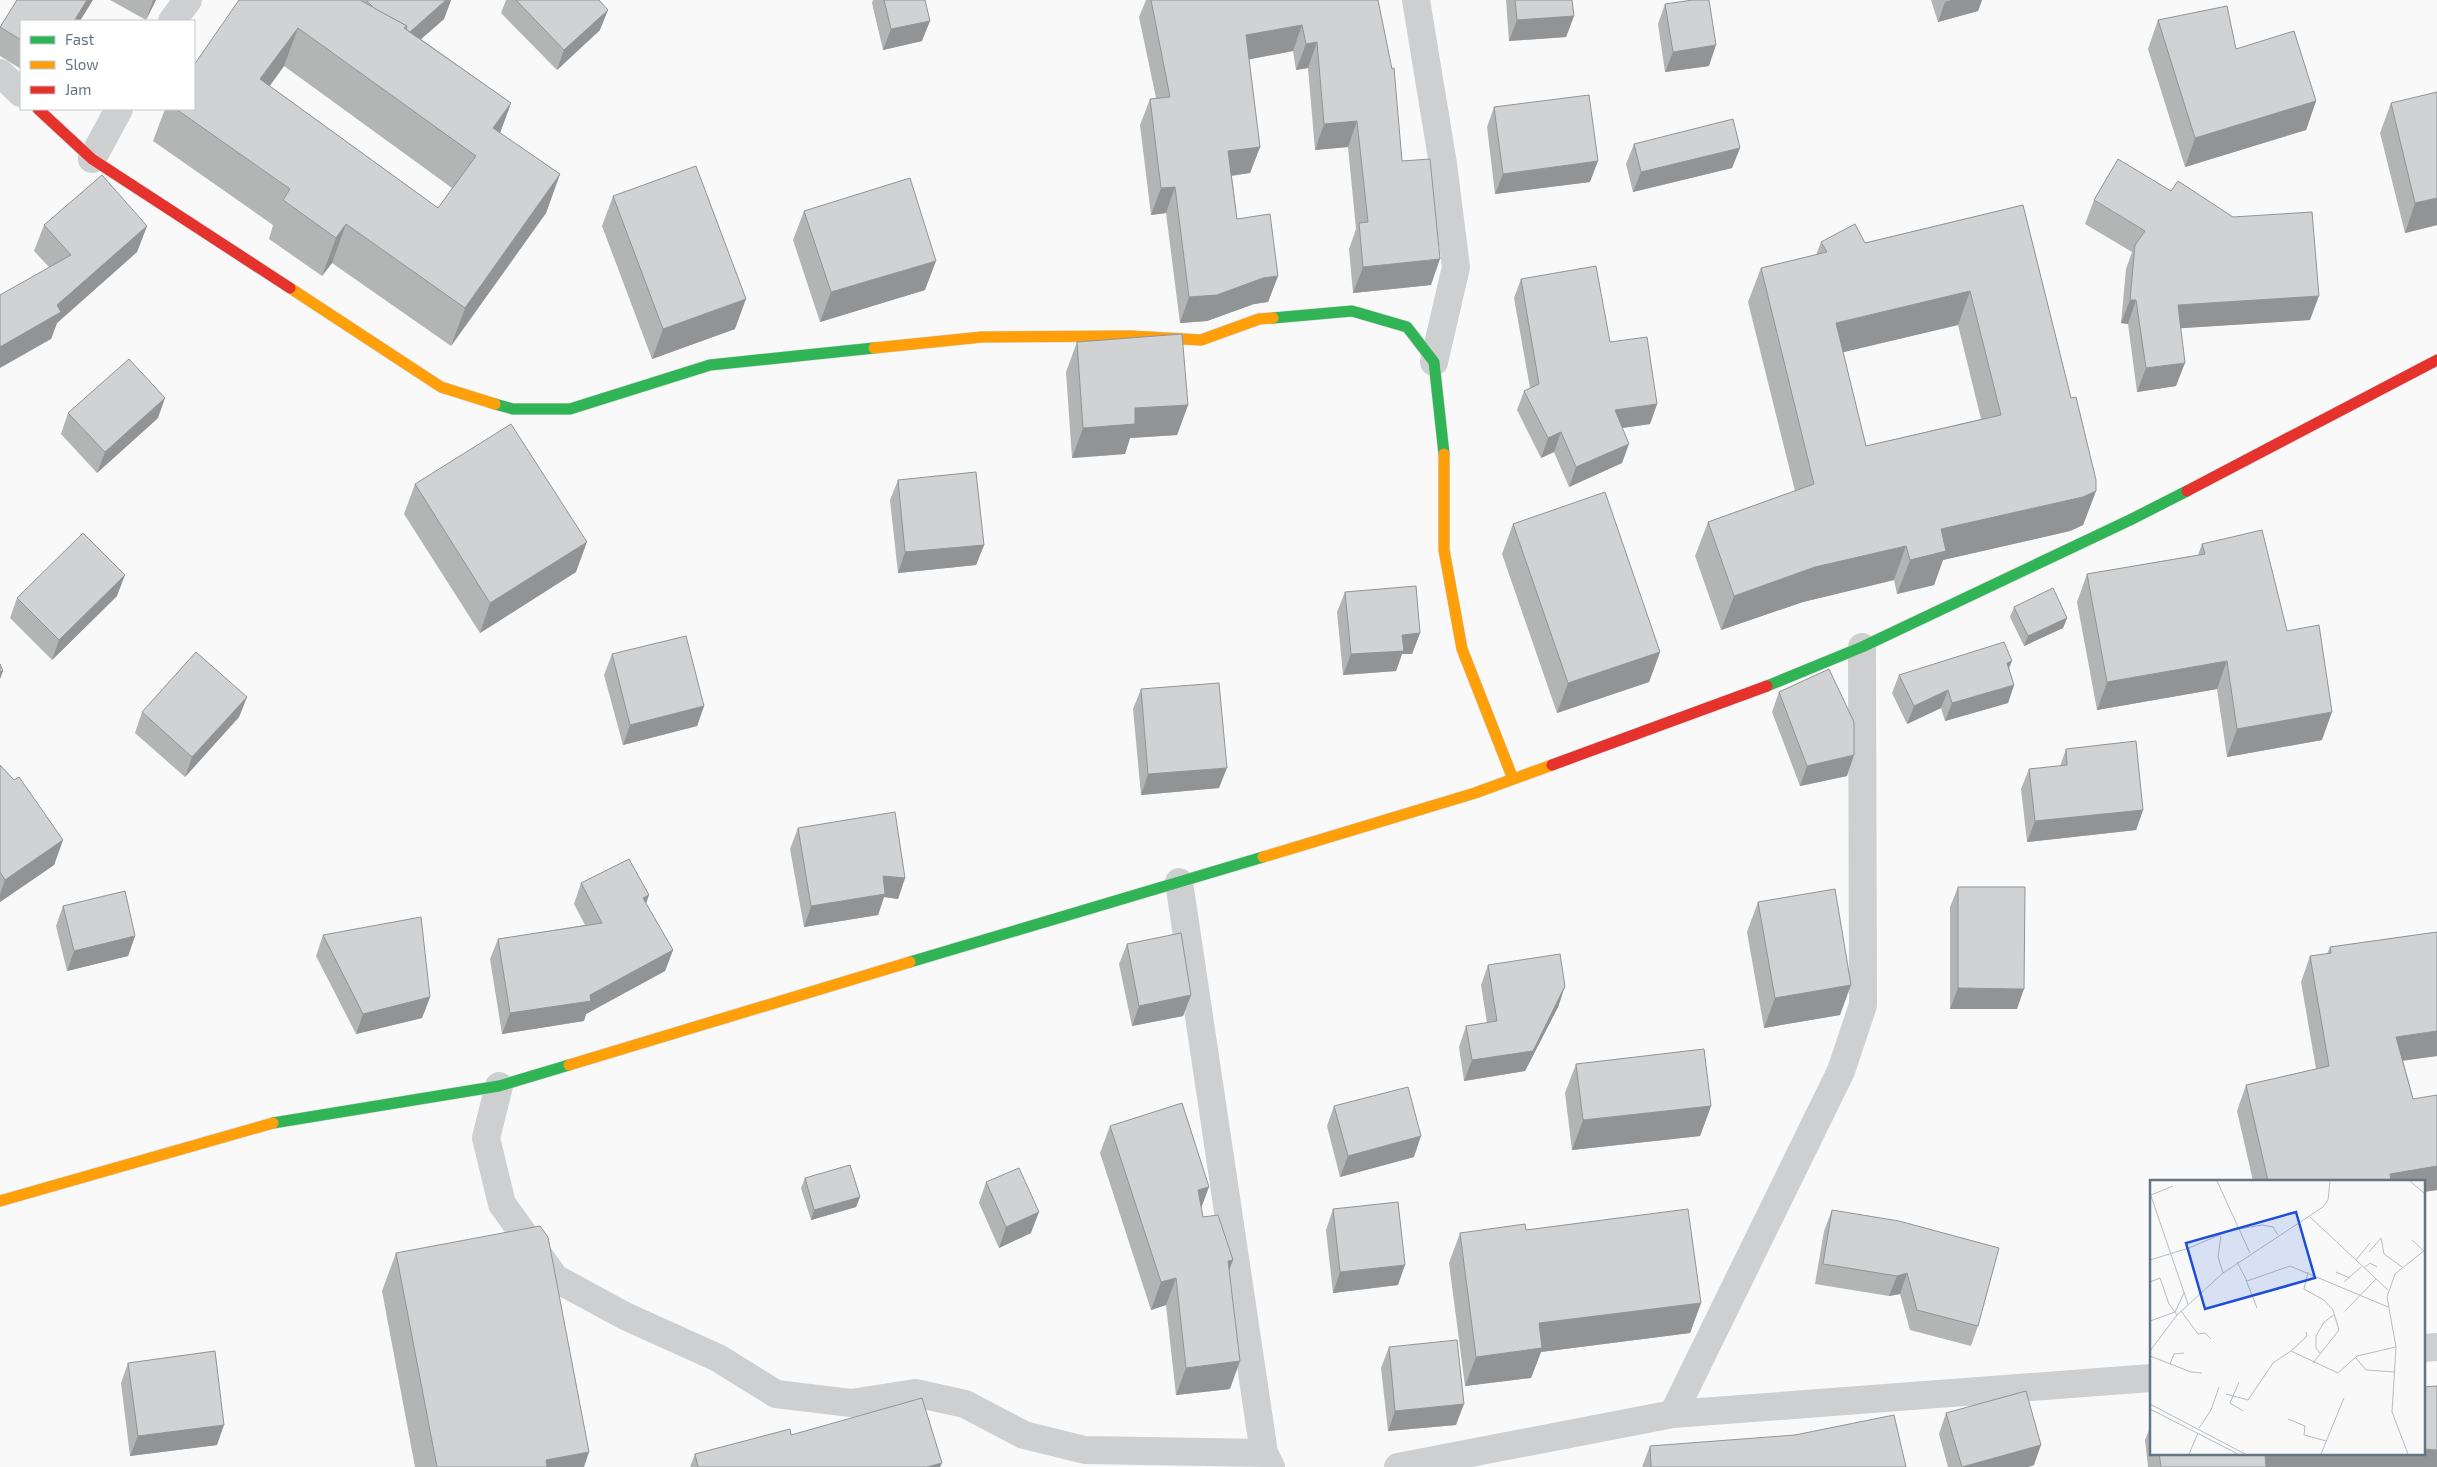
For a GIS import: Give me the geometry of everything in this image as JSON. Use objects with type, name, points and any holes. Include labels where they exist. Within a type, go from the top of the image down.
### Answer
[{"type":"street","points":[[173,20],[188,0]]},
{"type":"street","points":[[1416,0],[1443,164],[1456,267],[1434,362],[1444,440],[1444,550],[1462,649],[1513,779]]},
{"type":"street","points":[[0,73],[20,92]]},
{"type":"street","points":[[39,110],[92,159],[441,388],[513,409],[570,409],[710,365],[982,337],[1131,336],[1201,340],[1259,319],[1352,311],[1407,326],[1434,362]]},
{"type":"street","points":[[92,159],[118,110]]},
{"type":"street","points":[[0,1201],[280,1121],[499,1086],[1475,793],[1769,685],[1862,646],[2130,520],[2437,360]]},
{"type":"street","points":[[1673,1414],[1841,1071],[1863,1005],[1862,646]]},
{"type":"street","points":[[499,1086],[486,1138],[502,1204],[556,1278],[625,1316],[718,1358],[776,1394],[851,1403],[915,1393],[965,1404],[1024,1435],[1085,1450],[1268,1460],[1179,882]]},
{"type":"street","points":[[2424,1348],[2437,1347]]},
{"type":"street","points":[[1398,1467],[1673,1414],[2150,1378]]},
{"type":"building","points":[[17,0],[87,0],[75,20],[20,20],[20,39],[0,27]]},
{"type":"building","points":[[239,0],[360,0],[407,26],[404,28],[511,103],[493,128],[560,174],[465,308],[346,224],[336,238],[283,200],[290,189],[177,110],[195,110],[195,64]],"holes":[[[298,28],[476,156],[438,208],[260,79]]]},
{"type":"building","points":[[366,0],[446,0],[410,32],[406,29],[407,26],[374,8]]},
{"type":"building","points":[[516,0],[599,0],[608,10],[564,50]]},
{"type":"building","points":[[884,0],[925,0],[930,21],[891,29]]},
{"type":"building","points":[[1151,0],[1378,0],[1392,69],[1394,68],[1402,161],[1430,159],[1440,259],[1363,267],[1359,223],[1368,222],[1357,121],[1324,124],[1317,42],[1306,44],[1302,25],[1246,35],[1260,147],[1228,151],[1237,219],[1270,214],[1278,276],[1263,278],[1217,295],[1189,297],[1175,187],[1161,188],[1150,99],[1170,97]]},
{"type":"building","points":[[1515,0],[1572,0],[1574,16],[1517,20]]},
{"type":"building","points":[[1709,0],[1716,45],[1673,52],[1665,4]]},
{"type":"building","points":[[2227,6],[2236,49],[2294,31],[2316,101],[2195,138],[2158,20]]},
{"type":"building","points":[[2437,92],[2437,198],[2415,203],[2391,103]]},
{"type":"building","points":[[1589,95],[1598,161],[1503,174],[1494,107]]},
{"type":"building","points":[[1733,119],[1740,148],[1641,172],[1634,144]]},
{"type":"building","points":[[2118,159],[2171,191],[2178,181],[2233,217],[2312,212],[2319,296],[2178,305],[2185,363],[2146,368],[2136,300],[2130,300],[2135,245],[2145,231],[2094,200]]},
{"type":"building","points":[[696,166],[746,299],[663,329],[613,196]]},
{"type":"building","points":[[102,175],[147,226],[57,305],[61,312],[0,347],[0,295],[71,255],[44,225]]},
{"type":"building","points":[[910,178],[936,261],[831,292],[804,211]]},
{"type":"building","points":[[2023,205],[2071,398],[2076,397],[2096,480],[2096,491],[2083,497],[1941,529],[1946,551],[1910,560],[1906,546],[1815,567],[1734,596],[1708,522],[1814,484],[1761,268],[1827,252],[1821,242],[1855,224],[1865,243]],"holes":[[[1970,291],[2001,415],[1866,446],[1836,323]]]},
{"type":"building","points":[[1596,266],[1610,342],[1647,337],[1657,404],[1615,410],[1629,444],[1576,467],[1561,432],[1548,438],[1524,391],[1539,384],[1521,279]]},
{"type":"building","points":[[1182,334],[1188,405],[1135,408],[1135,424],[1083,428],[1077,342]]},
{"type":"building","points":[[129,359],[165,398],[105,452],[68,413]]},
{"type":"building","points":[[511,424],[587,542],[490,603],[415,484]]},
{"type":"building","points":[[976,472],[984,545],[905,552],[898,480]]},
{"type":"building","points":[[1605,492],[1660,652],[1568,683],[1513,524]]},
{"type":"building","points":[[2262,530],[2287,631],[2319,625],[2332,712],[2237,729],[2227,661],[2107,682],[2087,574],[2205,554],[2202,544]]},
{"type":"building","points":[[83,533],[125,575],[59,640],[17,598]]},
{"type":"building","points":[[1416,586],[1420,633],[1402,635],[1404,651],[1351,654],[1345,592]]},
{"type":"building","points":[[2053,588],[2067,618],[2028,636],[2014,607]]},
{"type":"building","points":[[686,636],[704,706],[630,725],[612,654]]},
{"type":"building","points":[[2004,642],[2012,661],[2007,663],[2014,685],[1952,703],[1948,690],[1914,706],[1899,675]]},
{"type":"building","points":[[196,652],[247,697],[192,757],[142,712]]},
{"type":"building","points":[[1829,669],[1854,722],[1854,755],[1807,766],[1779,692]]},
{"type":"building","points":[[1219,683],[1227,768],[1148,774],[1141,689]]},
{"type":"building","points":[[2136,741],[2143,810],[2035,821],[2029,769],[2067,765],[2066,749]]},
{"type":"building","points":[[0,765],[14,780],[19,777],[63,840],[5,880],[0,872]]},
{"type":"building","points":[[895,812],[905,878],[883,876],[885,894],[811,906],[798,828]]},
{"type":"building","points":[[629,859],[649,895],[643,898],[673,950],[590,995],[591,1001],[510,1013],[498,939],[602,923],[581,883]]},
{"type":"building","points":[[1958,887],[2025,887],[2024,989],[1958,988]]},
{"type":"building","points":[[1835,889],[1851,985],[1775,998],[1758,902]]},
{"type":"building","points":[[125,891],[135,936],[74,951],[63,906]]},
{"type":"building","points":[[421,917],[430,997],[363,1014],[323,935]]},
{"type":"building","points":[[2437,932],[2437,1031],[2396,1037],[2413,1099],[2437,1095],[2437,1166],[2390,1174],[2391,1180],[2268,1180],[2246,1085],[2329,1066],[2310,956],[2331,953],[2330,947]]},
{"type":"building","points":[[1181,933],[1191,995],[1139,1006],[1127,944]]},
{"type":"building","points":[[1560,954],[1565,986],[1533,1051],[1472,1060],[1466,1026],[1497,1021],[1488,965]]},
{"type":"building","points":[[1704,1049],[1711,1106],[1583,1120],[1576,1064]]},
{"type":"building","points":[[1408,1087],[1421,1136],[1348,1156],[1334,1106]]},
{"type":"building","points":[[1182,1103],[1209,1187],[1198,1190],[1203,1217],[1218,1215],[1233,1260],[1228,1261],[1240,1361],[1186,1368],[1176,1278],[1161,1282],[1110,1126]]},
{"type":"building","points":[[850,1165],[860,1197],[814,1210],[805,1178]]},
{"type":"building","points":[[1019,1168],[1039,1212],[1006,1227],[986,1182]]},
{"type":"building","points":[[1398,1202],[1405,1265],[1340,1272],[1333,1209]]},
{"type":"building","points":[[1688,1209],[1701,1303],[1539,1323],[1542,1348],[1476,1357],[1460,1233],[1525,1224],[1526,1230]]},
{"type":"building","points":[[1832,1210],[1899,1221],[1999,1248],[1978,1326],[1917,1310],[1907,1273],[1897,1276],[1823,1264]]},
{"type":"building","points":[[540,1226],[548,1237],[589,1452],[546,1460],[547,1467],[437,1467],[396,1253]]},
{"type":"building","points":[[1457,1340],[1464,1404],[1395,1411],[1389,1347]]},
{"type":"building","points":[[215,1351],[224,1425],[138,1436],[128,1363]]},
{"type":"building","points":[[2437,1386],[2437,1450],[2424,1449],[2424,1387]]},
{"type":"building","points":[[2026,1391],[2041,1445],[1962,1467],[1946,1413]]},
{"type":"building","points":[[922,1398],[942,1463],[927,1467],[698,1467],[695,1454],[790,1429],[791,1435]]},
{"type":"building","points":[[1894,1415],[1906,1467],[1651,1467],[1650,1446],[1795,1435]]},
{"type":"building","points":[[2159,1454],[2265,1454],[2266,1467],[2161,1467]]},
{"type":"traffic: fast","points":[[1273,318],[1352,311],[1407,327],[1434,362],[1444,454]]},
{"type":"traffic: fast","points":[[495,404],[513,409],[570,409],[710,365],[874,348]]},
{"type":"traffic: fast","points":[[1767,686],[1862,647],[2187,491]]},
{"type":"traffic: fast","points":[[910,962],[1263,857]]},
{"type":"traffic: fast","points":[[273,1123],[499,1086],[569,1065]]},
{"type":"traffic: slow","points":[[290,288],[441,387],[495,404]]},
{"type":"traffic: slow","points":[[874,348],[982,337],[1131,336],[1201,340],[1259,319],[1273,318]]},
{"type":"traffic: slow","points":[[1444,454],[1444,550],[1462,649],[1513,779]]},
{"type":"traffic: slow","points":[[1263,857],[1475,793],[1552,765]]},
{"type":"traffic: slow","points":[[569,1065],[910,962]]},
{"type":"traffic: slow","points":[[0,1201],[273,1123]]},
{"type":"traffic: jam","points":[[39,110],[92,159],[290,288]]},
{"type":"traffic: jam","points":[[2187,491],[2437,360]]},
{"type":"traffic: jam","points":[[1552,765],[1767,686]]}]
